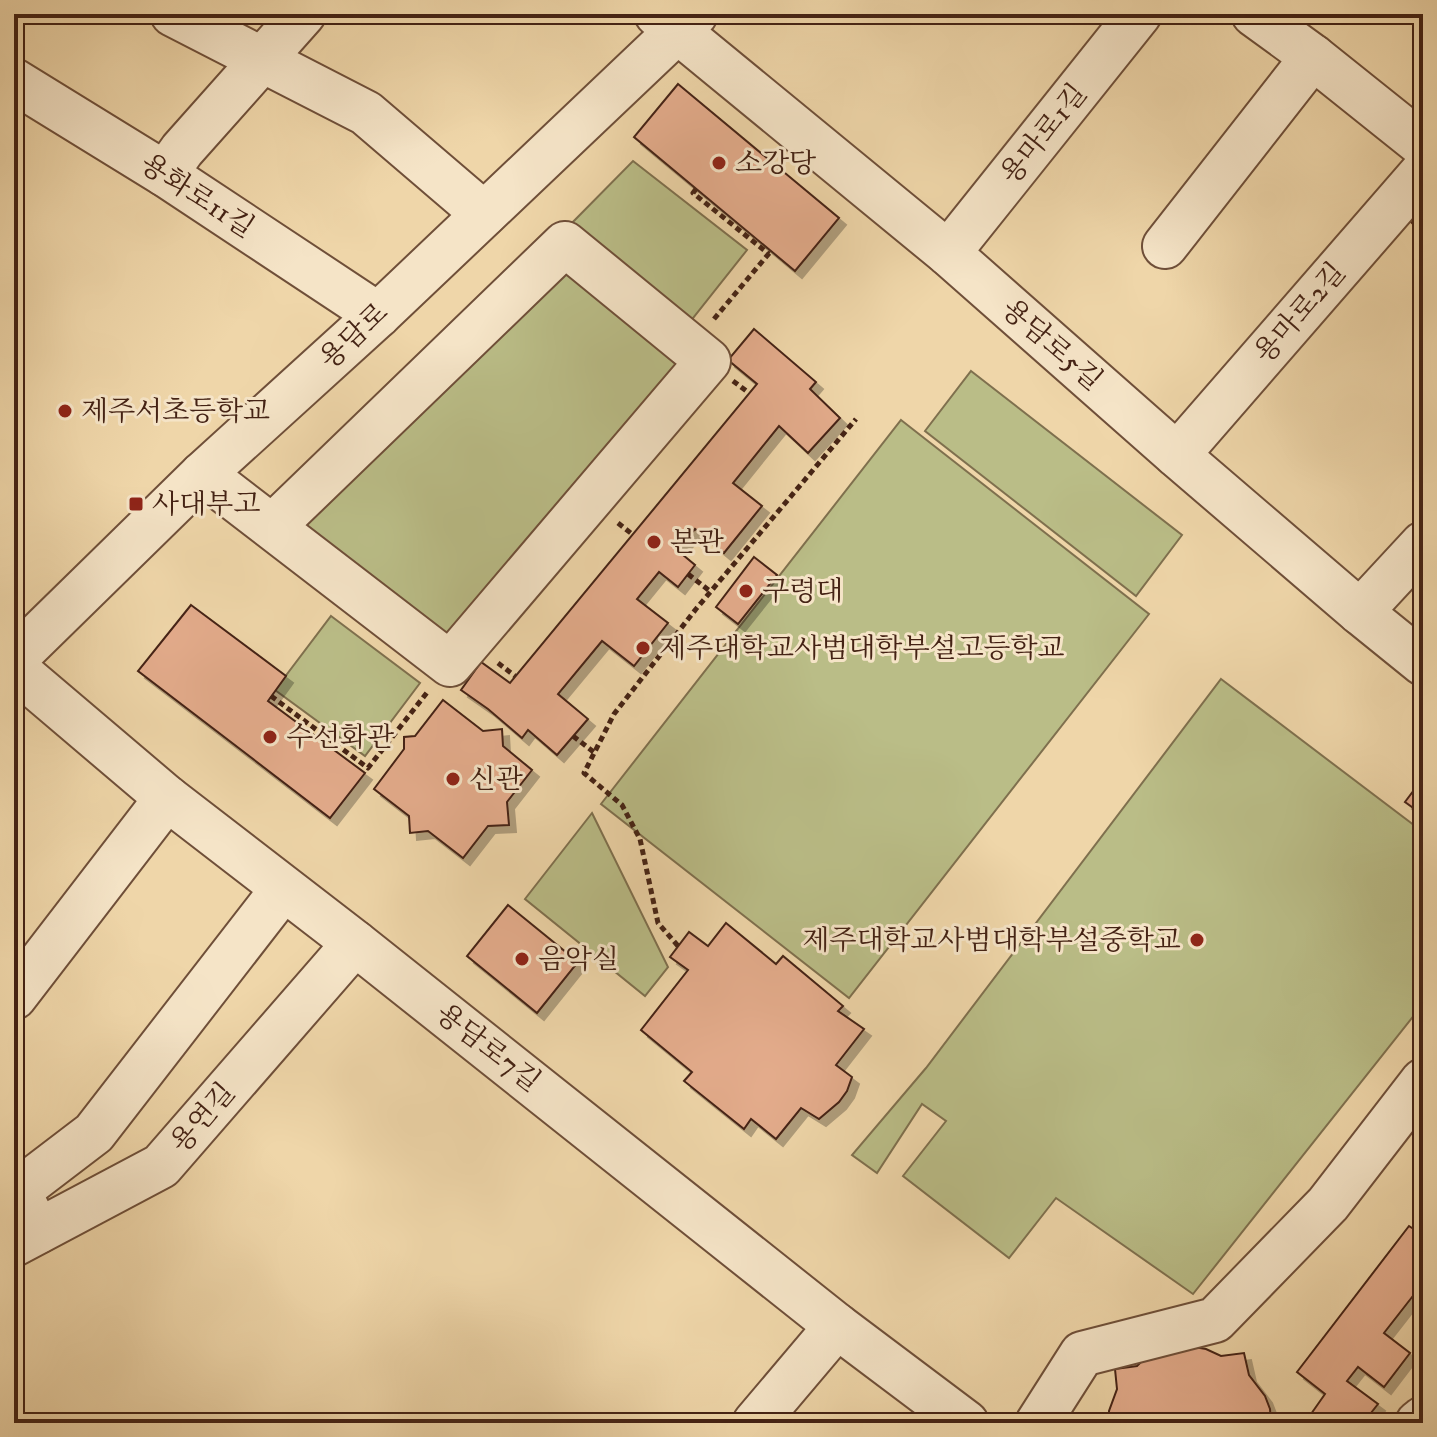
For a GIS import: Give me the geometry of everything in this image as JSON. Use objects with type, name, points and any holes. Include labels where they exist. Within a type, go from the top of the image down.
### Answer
[{"type":"street","points":[[173,14],[366,113],[484,214]]},
{"type":"street","points":[[165,174],[182,150],[303,14]]},
{"type":"street","name":"용마로1길","points":[[948,253],[1139,14]]},
{"type":"street","points":[[1254,14],[1423,145]]},
{"type":"street","name":"용담로5길","points":[[676,20],[1177,455],[1423,663]]},
{"type":"street","name":"용담로","points":[[14,659],[203,474],[484,214],[676,20]]},
{"type":"street","points":[[1165,246],[1313,57]]},
{"type":"street","name":"용화로11길","points":[[14,81],[165,174],[378,315]]},
{"type":"street","name":"용마로2길","points":[[1177,455],[1423,172]]},
{"type":"street","points":[[203,474],[450,664],[708,361],[565,244],[272,527]]},
{"type":"street","points":[[1360,612],[1423,544]]},
{"type":"street","name":"용담로7길","points":[[14,668],[167,798],[355,943],[837,1326],[966,1423]]},
{"type":"street","points":[[21,973],[167,798]]},
{"type":"street","points":[[26,1238],[18,1191],[94,1133],[283,889]]},
{"type":"street","name":"용연길","points":[[26,1238],[161,1166],[355,943]]},
{"type":"street","points":[[1038,1423],[1082,1354],[1215,1320],[1328,1204],[1423,1081]]},
{"type":"street","points":[[755,1423],[837,1326]]},
{"type":"street","points":[[1418,1423],[1423,1419]]},
{"type":"path","points":[[690,347],[770,252],[693,193],[696,189]]},
{"type":"path","points":[[678,946],[658,923],[640,839],[622,805],[584,773],[614,714],[856,419]]},
{"type":"path","points":[[688,574],[711,592]]},
{"type":"path","points":[[271,696],[368,768],[450,664]]},
{"type":"path","points":[[573,736],[595,753]]},
{"type":"green space","points":[[633,161],[747,250],[689,323],[565,230]]},
{"type":"green space","points":[[564,254],[691,354],[446,644],[294,529]]},
{"type":"green space","points":[[971,371],[1182,535],[1136,596],[925,431]]},
{"type":"green space","points":[[901,420],[1149,614],[849,998],[601,804]]},
{"type":"green space","points":[[331,616],[420,683],[365,756],[275,690]]},
{"type":"green space","points":[[1221,679],[1423,832],[1423,1004],[1193,1294],[1056,1198],[1009,1258],[903,1176],[946,1121],[922,1104],[877,1173],[852,1155],[926,1068]]},
{"type":"green space","points":[[592,813],[668,967],[645,996],[525,899]]},
{"type":"building","name":"소강당","points":[[678,84],[839,218],[795,271],[634,137]]},
{"type":"building","points":[[1423,205],[1423,234],[1409,220]]},
{"type":"building","name":"본관","points":[[754,329],[816,382],[810,389],[840,418],[808,453],[779,426],[733,483],[762,506],[724,553],[695,529],[677,550],[695,565],[678,587],[659,572],[637,599],[668,623],[634,666],[602,641],[558,694],[588,719],[557,755],[528,730],[522,738],[461,690],[481,662],[510,683],[757,384],[728,360]]},
{"type":"building","name":"구령대","points":[[754,557],[777,575],[738,624],[716,607]]},
{"type":"building","name":"수선화관","points":[[191,605],[286,676],[268,701],[365,773],[330,818],[138,671]]},
{"type":"building","name":"신관","points":[[443,700],[483,731],[502,729],[503,746],[532,770],[507,802],[509,825],[488,826],[463,858],[428,831],[410,833],[409,816],[374,789],[404,749],[404,737],[415,736]]},
{"type":"building","points":[[1423,778],[1423,815],[1405,802]]},
{"type":"building","name":"음악실","points":[[508,905],[578,962],[537,1013],[467,956]]},
{"type":"building","points":[[726,923],[776,964],[783,956],[843,1006],[838,1011],[864,1029],[836,1065],[852,1077],[839,1102],[819,1119],[801,1108],[776,1139],[751,1119],[744,1129],[684,1081],[692,1072],[641,1030],[688,970],[670,957],[689,932],[708,946]]},
{"type":"building","points":[[1423,1220],[1423,1283],[1384,1333],[1410,1353],[1384,1387],[1358,1367],[1347,1381],[1378,1404],[1363,1423],[1322,1423],[1311,1414],[1325,1394],[1297,1372],[1409,1226],[1415,1230]]},
{"type":"building","points":[[1194,1347],[1221,1356],[1244,1353],[1249,1375],[1265,1396],[1271,1423],[1109,1423],[1109,1411],[1117,1389],[1115,1369],[1137,1366],[1147,1356]]},
{"type":"place","name":"소강당","points":[[719,163]]},
{"type":"place","name":"제주서초등학교","points":[[65,411]]},
{"type":"place","name":"사대부고","points":[[136,504]]},
{"type":"place","name":"본관","points":[[654,542]]},
{"type":"place","name":"구령대","points":[[746,591]]},
{"type":"place","name":"제주대학교사범대학부설고등학교","points":[[643,648]]},
{"type":"place","name":"수선화관","points":[[270,737]]},
{"type":"place","name":"신관","points":[[453,779]]},
{"type":"place","name":"제주대학교사범대학부설중학교","points":[[1197,940]]},
{"type":"place","name":"음악실","points":[[522,959]]}]
